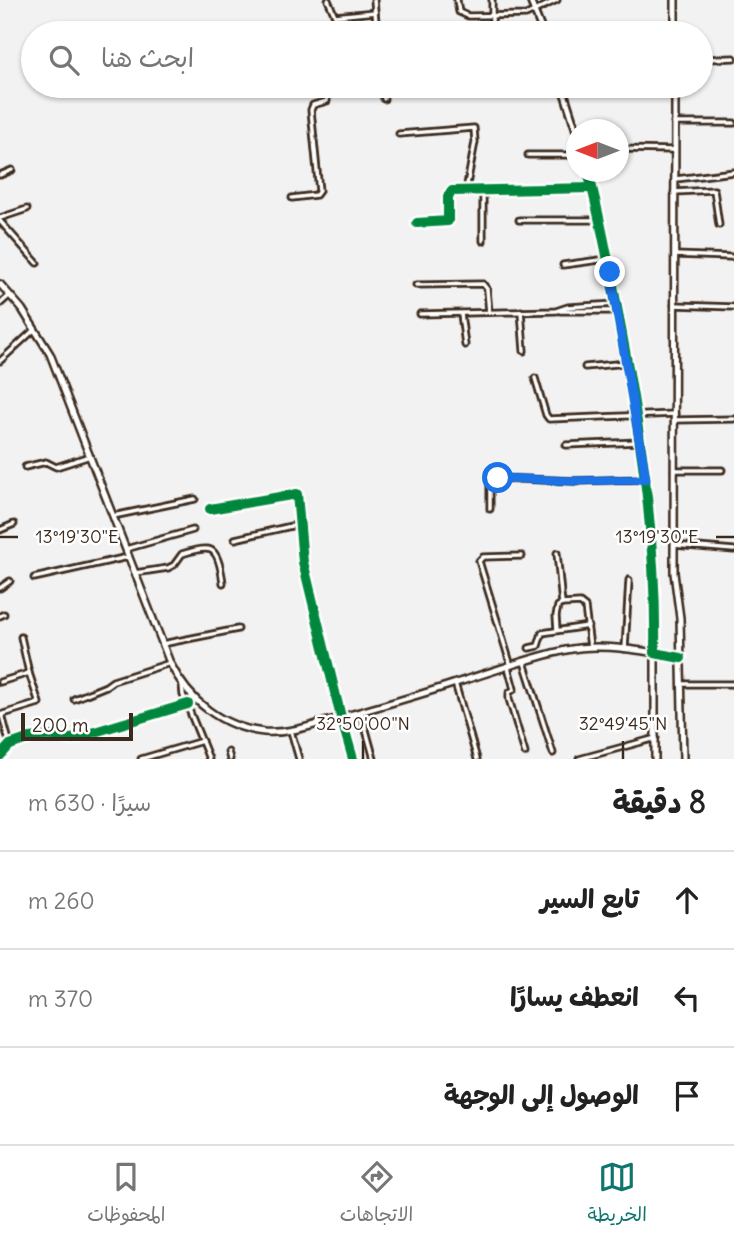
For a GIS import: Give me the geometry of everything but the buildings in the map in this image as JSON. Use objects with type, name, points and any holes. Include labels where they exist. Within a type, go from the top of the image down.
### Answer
[{"type":"main road","points":[[675,0],[675,21]]},
{"type":"main road","points":[[674,98],[674,580],[680,618],[683,759]]},
{"type":"main road","points":[[0,284],[36,329],[50,354],[170,663],[182,684],[203,707],[225,720],[256,731],[291,731],[567,650],[590,647],[625,649],[655,653],[655,759]]},
{"type":"street","points":[[328,0],[335,16],[375,12]]},
{"type":"street","points":[[374,0],[376,21]]},
{"type":"street","points":[[457,0],[459,12],[464,16],[526,15],[557,0]]},
{"type":"street","points":[[491,21],[492,0]]},
{"type":"street","points":[[530,0],[538,21]]},
{"type":"street","points":[[713,59],[734,58]]},
{"type":"street","points":[[292,198],[316,195],[319,191],[311,110],[313,106],[327,101],[327,98]]},
{"type":"street","points":[[566,98],[572,119]]},
{"type":"street","points":[[674,123],[734,123]]},
{"type":"street","points":[[399,134],[474,128],[475,142],[466,190]]},
{"type":"street","points":[[629,149],[674,150]]},
{"type":"street","points":[[528,155],[566,155]]},
{"type":"street","points":[[0,175],[12,170]]},
{"type":"street","points":[[674,179],[734,172]]},
{"type":"street","points":[[591,182],[627,363],[646,479],[654,565],[655,653],[681,659]]},
{"type":"street","points":[[417,223],[448,221],[449,193],[466,190],[593,188]]},
{"type":"street","points":[[483,190],[483,241]]},
{"type":"street","points":[[674,192],[714,190],[719,225]]},
{"type":"street","points":[[27,209],[0,219],[37,262]]},
{"type":"street","points":[[519,220],[600,220]]},
{"type":"street","points":[[674,255],[731,257]]},
{"type":"street","points":[[564,265],[607,259]]},
{"type":"street","points":[[415,285],[483,284],[487,289],[489,312]]},
{"type":"street","points":[[0,304],[10,295]]},
{"type":"street","points":[[556,311],[568,307],[616,304]]},
{"type":"street","points":[[674,305],[734,307]]},
{"type":"street","points":[[521,311],[524,351]]},
{"type":"street","points":[[420,314],[617,311]]},
{"type":"street","points":[[461,314],[465,345]]},
{"type":"street","points":[[0,360],[36,329]]},
{"type":"street","points":[[585,367],[627,363]]},
{"type":"street","points":[[535,378],[549,419],[635,414],[734,419]]},
{"type":"street","points":[[566,445],[639,442]]},
{"type":"street","points":[[25,467],[46,462],[61,466],[90,456]]},
{"type":"street","points":[[674,470],[722,470]]},
{"type":"street","points":[[490,509],[489,481],[492,478],[574,481],[646,479]]},
{"type":"street","points":[[210,509],[298,494],[305,572],[353,759]]},
{"type":"street","points":[[113,516],[195,499]]},
{"type":"street","points":[[0,530],[14,524]]},
{"type":"street","points":[[235,539],[300,524]]},
{"type":"street","points":[[126,549],[193,530]]},
{"type":"street","points":[[674,545],[734,550]]},
{"type":"street","points":[[135,573],[168,568],[174,565],[182,554],[209,550],[221,566],[223,583]]},
{"type":"street","points":[[557,553],[562,604]]},
{"type":"street","points":[[34,578],[129,556]]},
{"type":"street","points":[[522,556],[483,557],[479,561],[509,666],[514,689],[509,694],[509,699],[525,753]]},
{"type":"street","points":[[625,649],[629,580]]},
{"type":"street","points":[[0,588],[10,581]]},
{"type":"street","points":[[557,631],[557,607],[580,603],[583,605],[588,626],[590,647]]},
{"type":"street","points":[[529,648],[538,646],[542,633],[588,626]]},
{"type":"street","points":[[162,643],[238,629]]},
{"type":"street","points":[[10,745],[1,715],[39,703],[21,637]]},
{"type":"street","points":[[524,662],[553,753]]},
{"type":"street","points":[[74,699],[106,687],[113,681],[170,663]]},
{"type":"street","points":[[0,682],[29,673]]},
{"type":"street","points":[[182,684],[209,759]]},
{"type":"street","points":[[455,684],[477,759]]},
{"type":"street","points":[[682,684],[734,684]]},
{"type":"street","points":[[0,756],[10,745],[48,736],[71,739],[188,705]]},
{"type":"street","points":[[360,712],[374,759]]},
{"type":"street","points":[[291,731],[299,759]]},
{"type":"street","points":[[579,759],[656,738]]},
{"type":"street","points":[[141,759],[202,741]]},
{"type":"street","points":[[228,752],[230,759]]},
{"type":"cycle path","points":[[591,182],[610,269],[641,450],[653,571],[655,653],[681,658]]},
{"type":"cycle path","points":[[417,223],[448,221],[448,196],[452,191],[592,188]]},
{"type":"cycle path","points":[[210,509],[297,494],[303,562],[353,759]]},
{"type":"cycle path","points":[[0,756],[10,745],[30,738],[48,736],[71,739],[188,704]]},
{"type":"route","points":[[498,478],[574,481],[646,479],[610,272]]}]
